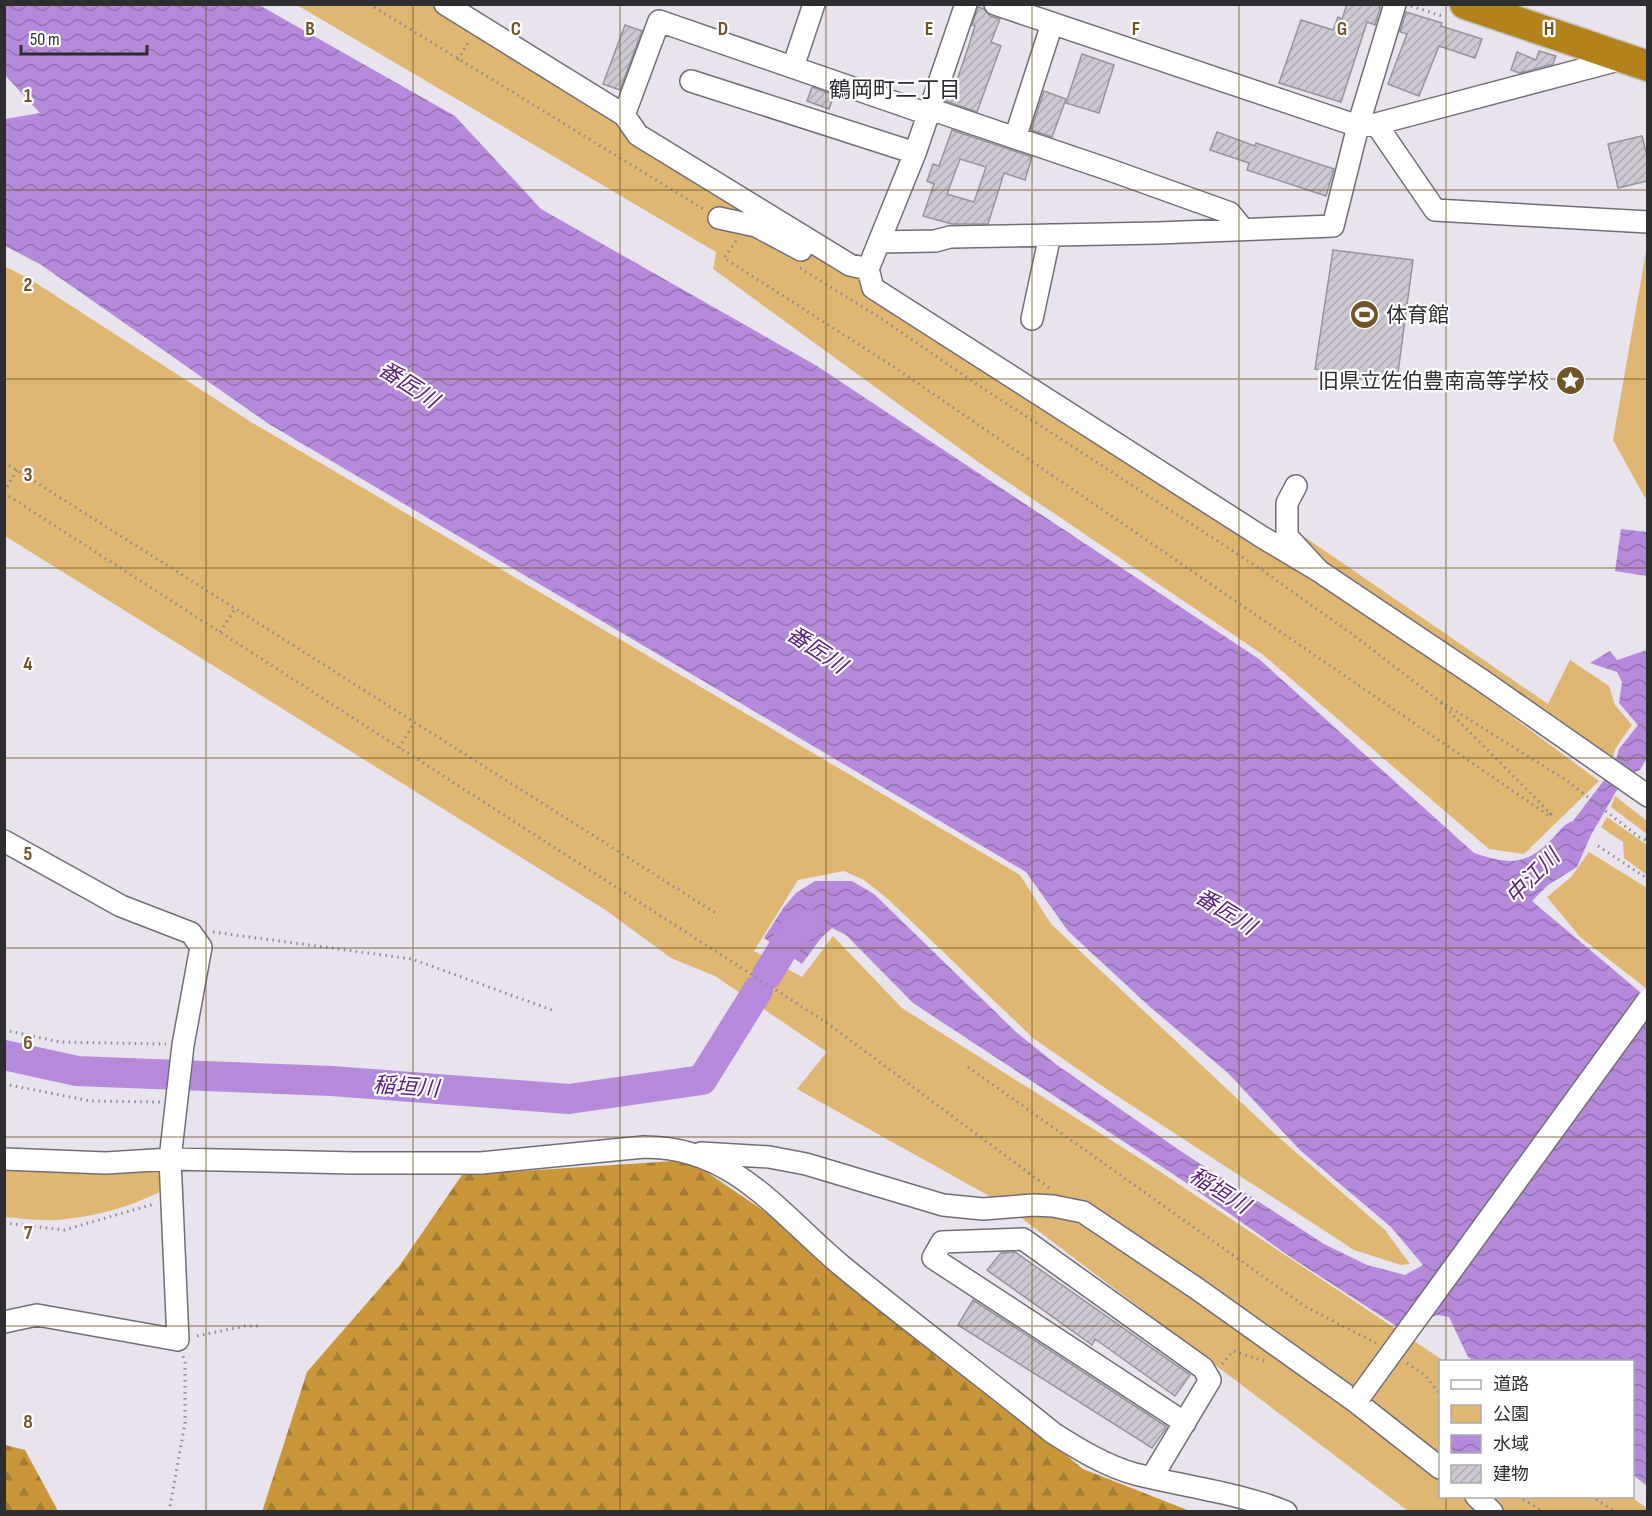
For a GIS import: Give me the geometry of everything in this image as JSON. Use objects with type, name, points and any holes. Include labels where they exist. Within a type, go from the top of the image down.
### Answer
[{"type":"highway","points":[[1465,4],[1640,59]]},
{"type":"street","points":[[445,4],[624,115],[638,135],[871,278],[1262,537],[1319,571],[1565,737],[1647,796]]},
{"type":"street","points":[[793,67],[814,4]]},
{"type":"street","points":[[871,278],[879,242],[915,153],[966,4]]},
{"type":"street","points":[[995,4],[1367,125],[1640,59]]},
{"type":"street","points":[[879,242],[935,241],[950,237],[1333,226],[1367,125],[1395,4]]},
{"type":"street","points":[[624,115],[659,21],[793,67],[1015,138],[1230,213],[1243,229]]},
{"type":"street","points":[[1015,138],[1052,24]]},
{"type":"street","points":[[691,81],[915,153]]},
{"type":"street","points":[[1367,125],[1435,210],[1647,222]]},
{"type":"street","points":[[719,218],[756,226],[871,278]]},
{"type":"street","points":[[1032,319],[1050,235]]},
{"type":"street","points":[[1296,486],[1287,503],[1287,536],[1319,571]]},
{"type":"street","points":[[4,841],[121,906],[191,933],[201,947],[183,1046],[170,1159],[178,1340],[38,1315],[4,1322]]},
{"type":"street","points":[[1358,1399],[1647,1000]]},
{"type":"street","points":[[4,1159],[106,1163],[170,1159],[482,1163],[661,1147],[687,1152],[769,1157],[806,1164],[943,1205],[983,1209],[1033,1205],[1053,1206],[1083,1212],[1358,1399],[1439,1467]]},
{"type":"street","points":[[687,1152],[733,1173],[757,1190],[842,1266],[1053,1432],[1082,1450],[1113,1466],[1133,1473],[1244,1496],[1286,1512]]},
{"type":"street","points":[[1152,1477],[1185,1423],[1210,1380],[1203,1368],[1023,1239],[942,1242],[933,1258],[1185,1423]]},
{"type":"street","points":[[1477,1498],[1492,1512]]},
{"type":"path","points":[[369,4],[719,218]]},
{"type":"path","points":[[736,241],[724,258],[894,367],[1548,816],[1551,814],[1438,700]]},
{"type":"path","points":[[792,263],[882,318],[971,380],[1262,570],[1352,634],[1438,700],[1566,780],[1647,841]]},
{"type":"path","points":[[4,462],[717,914]]},
{"type":"path","points":[[17,470],[4,492],[827,1023],[1054,1191]]},
{"type":"path","points":[[220,632],[236,609]]},
{"type":"path","points":[[399,748],[414,723]]},
{"type":"path","points":[[1598,846],[1647,879]]},
{"type":"path","points":[[196,940],[206,931],[412,959],[552,1010]]},
{"type":"path","points":[[4,1030],[60,1042],[183,1046]]},
{"type":"path","points":[[968,1067],[1306,1307],[1381,1347]]},
{"type":"path","points":[[4,1084],[91,1101],[176,1102]]},
{"type":"path","points":[[4,1223],[64,1230],[172,1199]]},
{"type":"path","points":[[169,1512],[185,1422],[185,1363],[178,1340],[245,1326],[261,1326]]},
{"type":"path","points":[[1210,1380],[1233,1351],[1273,1364]]},
{"type":"path","points":[[1399,1358],[1425,1375],[1439,1393]]},
{"type":"path","points":[[1520,1498],[1544,1512]]},
{"type":"path","points":[[1593,1498],[1615,1512]]},
{"type":"green space","points":[[297,5],[434,5],[613,115],[1261,544],[1487,698],[1599,781],[1524,854],[1489,849],[1262,654],[981,464],[713,269],[716,252]]},
{"type":"green space","points":[[1647,246],[1647,500],[1613,440]]},
{"type":"green space","points":[[4,266],[28,278],[251,422],[1020,875],[1051,924],[1275,1134],[1385,1230],[1410,1264],[1401,1265],[1354,1250],[1105,1088],[1033,1038],[888,899],[864,880],[844,871],[798,880],[754,951],[802,977],[833,936],[902,1008],[1147,1163],[1442,1360],[1439,1360],[1439,1498],[1632,1498],[1647,1508],[1647,1511],[1408,1511],[1000,1202],[797,1089],[827,1052],[715,976],[671,958],[604,909],[5,536]]},
{"type":"green space","points":[[1293,529],[1548,704],[1570,660],[1609,686],[1615,705],[1632,725],[1615,749],[1612,764],[1326,566]]},
{"type":"green space","points":[[1615,796],[1647,821],[1647,834],[1611,807]]},
{"type":"green space","points":[[1607,817],[1647,845],[1647,875],[1624,858],[1623,842],[1601,827]]},
{"type":"green space","points":[[1589,852],[1647,888],[1647,989],[1580,937],[1547,897],[1571,877]]},
{"type":"green space","points":[[689,1160],[783,1224],[1083,1469],[1190,1511],[262,1512],[307,1372],[400,1265],[462,1175]]},
{"type":"green space","points":[[4,1166],[164,1168],[164,1190],[125,1206],[70,1219],[37,1220],[5,1217]]},
{"type":"green space","points":[[5,1445],[25,1450],[58,1511],[5,1511]]},
{"type":"water","points":[[5,5],[259,5],[455,116],[541,209],[817,366],[1259,659],[1474,853],[1507,861],[1524,859],[1533,855],[1564,826],[1573,821],[1614,767],[1619,749],[1638,725],[1619,703],[1622,682],[1617,672],[1590,663],[1610,651],[1617,660],[1647,650],[1647,758],[1640,770],[1625,776],[1591,835],[1577,867],[1548,885],[1532,901],[1647,998],[1647,1486],[1634,1476],[1634,1360],[1472,1360],[1468,1357],[1449,1317],[1437,1315],[1401,1329],[1292,1258],[1182,1180],[913,1003],[846,935],[832,928],[821,938],[802,964],[764,938],[796,893],[815,881],[852,881],[874,894],[1016,1032],[1057,1065],[1182,1152],[1324,1244],[1367,1265],[1405,1275],[1423,1265],[1391,1227],[1301,1151],[1228,1073],[1149,1006],[1068,931],[1026,872],[269,424],[40,264],[5,246],[5,119],[40,113],[5,75]]},
{"type":"water","points":[[1621,529],[1647,532],[1647,576],[1615,571]]},
{"type":"building","points":[[1347,4],[1381,5],[1375,25],[1367,22],[1341,102],[1279,83],[1301,20],[1333,30],[1338,17],[1342,19]]},
{"type":"building","points":[[978,7],[984,9],[990,16],[1000,19],[991,42],[1001,46],[977,112],[946,101],[952,85],[955,86],[966,54]]},
{"type":"building","points":[[1406,12],[1482,39],[1475,58],[1439,46],[1419,96],[1388,84],[1407,34],[1400,32]]},
{"type":"building","points":[[625,25],[642,31],[620,90],[603,84]]},
{"type":"building","points":[[1539,51],[1556,56],[1553,64],[1520,73],[1511,70],[1517,52],[1536,60]]},
{"type":"building","points":[[1082,54],[1114,65],[1099,113],[1066,103]]},
{"type":"building","points":[[812,87],[834,95],[829,109],[807,101]]},
{"type":"building","points":[[1044,91],[1066,99],[1052,137],[1031,130]]},
{"type":"building","points":[[952,130],[1032,157],[1025,180],[1004,173],[988,224],[952,224],[923,216],[934,184],[927,181],[933,164],[939,166]],"holes":[[[960,159],[986,167],[974,202],[947,194]]]},
{"type":"building","points":[[1217,132],[1255,146],[1256,143],[1334,169],[1326,196],[1247,170],[1249,163],[1210,150]]},
{"type":"building","points":[[1642,136],[1647,156],[1647,181],[1618,188],[1608,144]]},
{"type":"building","name":"体育館","points":[[1333,250],[1413,260],[1397,380],[1315,369]]},
{"type":"building","points":[[1015,1252],[1190,1375],[1175,1396],[1095,1339],[1092,1345],[987,1270],[1001,1253]]},
{"type":"building","points":[[973,1300],[1167,1427],[1152,1448],[958,1325]]},
{"type":"waterway","name":"稲垣川","points":[[767,975],[793,932],[809,924]]},
{"type":"waterway","name":"稲垣川","points":[[4,1055],[77,1071],[332,1081],[569,1099],[702,1080],[758,990]]},
{"type":"place","name":"体育館","points":[[1365,315]]},
{"type":"place","name":"旧県立佐伯豊南高等学校","points":[[1570,381]]},
{"type":"district","name":"鶴岡町二丁目","points":[[895,89]]},
{"type":"water label","name":"番匠川","points":[[409,384]]},
{"type":"water label","name":"番匠川","points":[[817,649]]},
{"type":"water label","name":"中江川","points":[[1532,876]]},
{"type":"water label","name":"番匠川","points":[[1226,911]]}]
